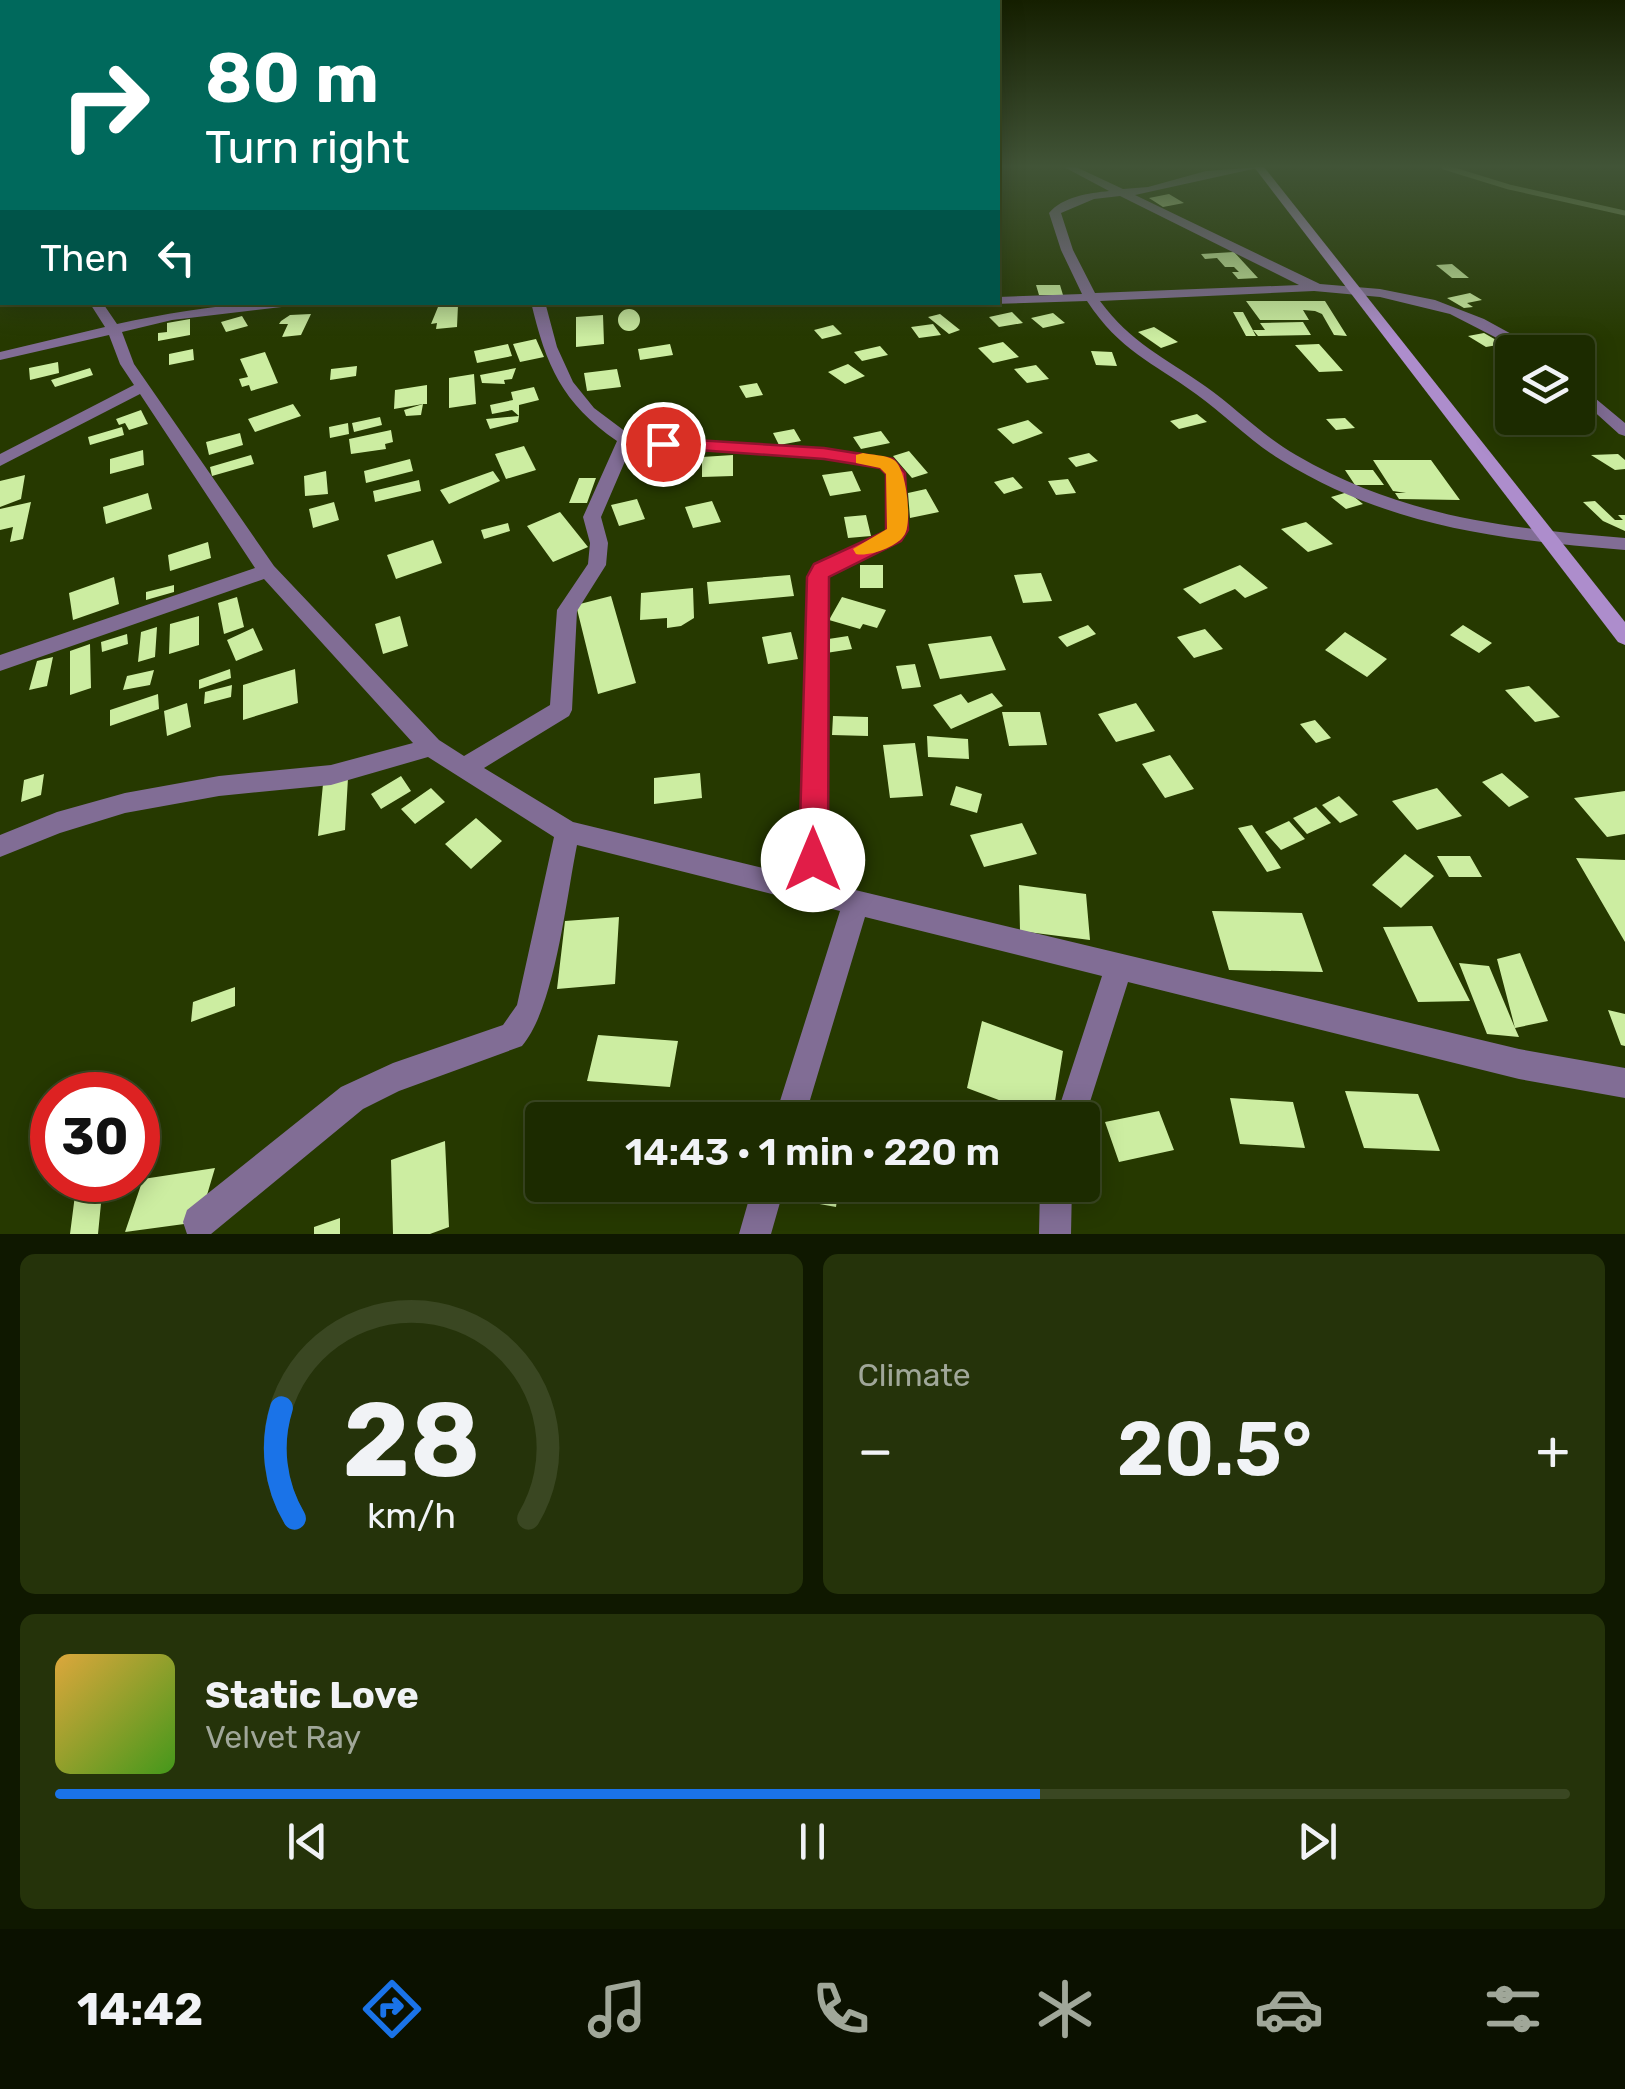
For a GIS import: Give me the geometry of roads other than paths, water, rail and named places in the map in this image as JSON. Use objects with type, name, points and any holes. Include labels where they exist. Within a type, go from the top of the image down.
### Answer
[{"type":"main road","points":[[1304,225],[1625,638]]},
{"type":"street","points":[[1058,225],[1090,298],[1134,348],[1189,382],[1297,462],[1339,483],[1418,512],[1496,532],[1625,544]]},
{"type":"street","points":[[1186,225],[1318,288]]},
{"type":"street","points":[[1000,301],[1318,288],[1356,290],[1406,295],[1440,304],[1501,335]]},
{"type":"street","points":[[97,305],[115,331],[127,364],[267,571],[431,747],[567,832],[1519,1064],[1625,1083]]},
{"type":"street","points":[[0,356],[172,316],[240,305]]},
{"type":"street","points":[[539,305],[562,384],[604,426],[626,440],[824,454],[886,463],[895,473],[898,530],[894,536],[822,570],[816,584],[813,891]]},
{"type":"street","points":[[0,461],[142,387]]},
{"type":"street","points":[[1595,404],[1625,431]]},
{"type":"street","points":[[466,767],[561,710],[568,610],[597,565],[599,543],[592,517],[626,440]]},
{"type":"street","points":[[0,663],[267,571]]},
{"type":"street","points":[[0,846],[57,823],[125,803],[219,786],[331,775],[431,747]]},
{"type":"street","points":[[199,1222],[352,1098],[393,1078],[512,1036],[531,1005],[567,832]]},
{"type":"street","points":[[795,1102],[856,902]]},
{"type":"street","points":[[1076,1102],[1119,966]]},
{"type":"street","points":[[755,1234],[764,1202]]},
{"type":"street","points":[[1055,1234],[1056,1202]]}]
